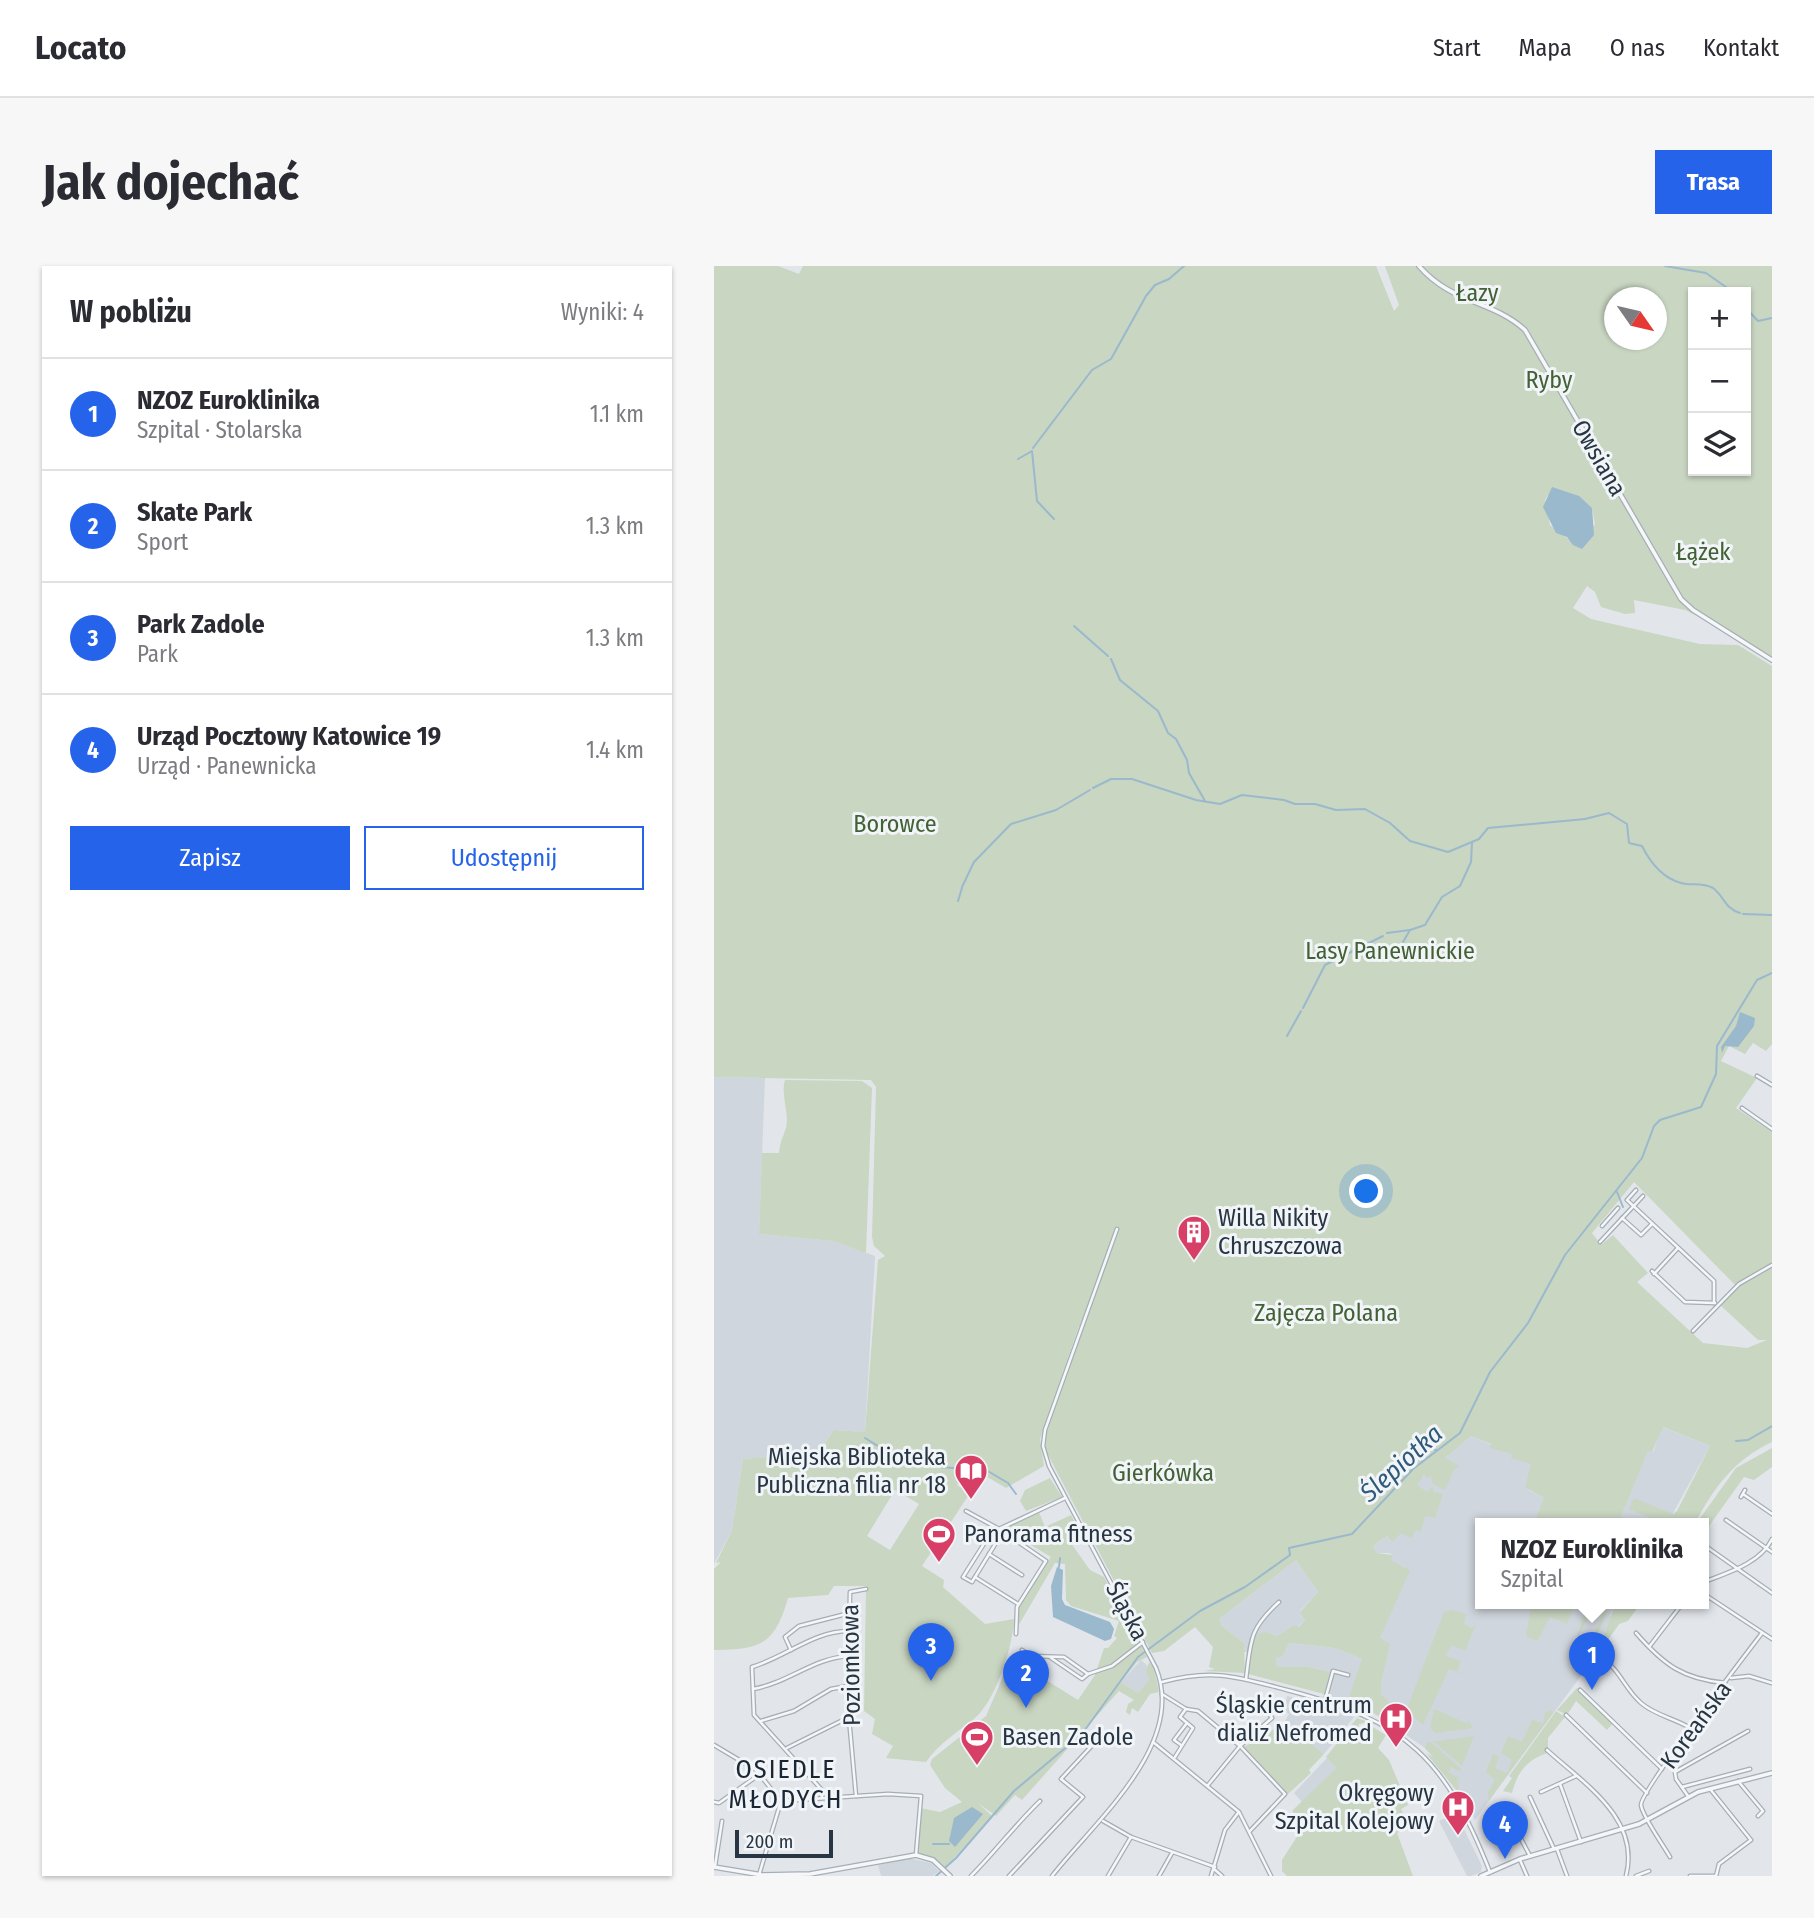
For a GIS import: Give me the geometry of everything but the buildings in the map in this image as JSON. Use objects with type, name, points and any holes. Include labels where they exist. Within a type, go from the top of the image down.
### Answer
[{"type":"street","name":"Owsiana","points":[[1419,266],[1447,292],[1513,320],[1525,330],[1681,599],[1693,610],[1772,660]]},
{"type":"street","points":[[1757,1076],[1772,1085]]},
{"type":"street","points":[[1742,1108],[1772,1129]]},
{"type":"street","points":[[1636,1190],[1627,1200],[1714,1281],[1716,1304]]},
{"type":"street","points":[[1600,1242],[1643,1196]]},
{"type":"street","points":[[1602,1226],[1618,1208]]},
{"type":"street","points":[[1622,1218],[1641,1236],[1652,1224]]},
{"type":"street","points":[[1606,1222],[1613,1228]]},
{"type":"street","name":"Śląska","points":[[1052,1876],[1070,1852],[1103,1821],[1153,1742],[1161,1718],[1161,1682],[1150,1654],[1045,1459],[1043,1440],[1117,1229]]},
{"type":"street","points":[[1678,1248],[1653,1273],[1685,1302],[1716,1304]]},
{"type":"street","points":[[1693,1331],[1716,1304],[1739,1284],[1772,1265]]},
{"type":"street","points":[[1743,1494],[1772,1514]]},
{"type":"street","points":[[994,1528],[963,1577],[972,1582],[1000,1531],[1065,1498]]},
{"type":"street","points":[[966,1511],[1046,1561],[1018,1605],[1016,1633]]},
{"type":"street","points":[[1729,1516],[1725,1521],[1772,1552]]},
{"type":"street","points":[[1709,1580],[1736,1568],[1767,1549],[1772,1539]]},
{"type":"street","points":[[1709,1549],[1772,1593]]},
{"type":"street","points":[[989,1554],[1022,1574]]},
{"type":"street","points":[[975,1577],[1018,1605]]},
{"type":"street","name":"Poziomkowa","points":[[856,1796],[848,1686],[850,1592],[866,1589]]},
{"type":"street","points":[[1709,1597],[1772,1640]]},
{"type":"street","points":[[1246,1679],[1248,1653],[1256,1625],[1279,1602]]},
{"type":"street","points":[[1649,1647],[1678,1609]]},
{"type":"street","points":[[791,1650],[785,1637],[799,1626],[850,1612]]},
{"type":"street","points":[[821,1798],[821,1789],[787,1748],[754,1715],[752,1667],[777,1659],[826,1633],[849,1631]]},
{"type":"street","points":[[1636,1633],[1669,1666],[1692,1679],[1725,1683]]},
{"type":"street","name":"Koreańska","points":[[1648,1819],[1641,1805],[1647,1793],[1762,1633]]},
{"type":"street","points":[[1049,1657],[1082,1679],[1088,1674],[1112,1666],[1143,1642]]},
{"type":"street","points":[[1022,1650],[1031,1656],[1064,1657],[1088,1674]]},
{"type":"street","points":[[752,1689],[783,1682],[820,1661],[849,1656]]},
{"type":"street","points":[[1601,1657],[1622,1673],[1630,1693],[1653,1712],[1692,1729]]},
{"type":"street","points":[[1325,1700],[1333,1671],[1348,1675]]},
{"type":"street","points":[[1161,1682],[1214,1673],[1325,1700],[1368,1716],[1429,1761],[1462,1808],[1491,1874]]},
{"type":"street","points":[[1730,1678],[1749,1676],[1772,1682]]},
{"type":"street","points":[[760,1722],[794,1711],[831,1689],[848,1686]]},
{"type":"street","points":[[1580,1690],[1662,1769]]},
{"type":"street","points":[[1162,1694],[1186,1709],[1198,1711],[1240,1746],[1285,1794],[1250,1831]]},
{"type":"street","points":[[1174,1758],[1193,1728],[1180,1717],[1186,1709]]},
{"type":"street","points":[[1208,1785],[1240,1746],[1263,1729],[1272,1718],[1270,1715]]},
{"type":"street","points":[[1566,1715],[1647,1793]]},
{"type":"street","points":[[787,1748],[850,1717]]},
{"type":"street","points":[[1181,1745],[1174,1740],[1187,1723]]},
{"type":"street","points":[[1688,1796],[1675,1772],[1748,1731]]},
{"type":"street","points":[[1009,1876],[1083,1797],[1062,1779],[1100,1737]]},
{"type":"street","points":[[1153,1742],[1239,1812],[1271,1876]]},
{"type":"street","points":[[714,1745],[760,1774],[781,1801]]},
{"type":"street","points":[[1547,1750],[1613,1809],[1623,1829],[1626,1876]]},
{"type":"street","points":[[1682,1787],[1750,1769]]},
{"type":"street","points":[[1481,1876],[1491,1874],[1520,1859],[1623,1829],[1648,1819],[1688,1796],[1772,1773]]},
{"type":"street","points":[[714,1801],[719,1803],[760,1774]]},
{"type":"street","points":[[1541,1792],[1576,1776]]},
{"type":"street","points":[[1720,1777],[1722,1786]]},
{"type":"street","points":[[1738,1781],[1763,1811],[1758,1816]]},
{"type":"street","points":[[1560,1784],[1581,1842]]},
{"type":"street","points":[[1689,1876],[1716,1876],[1719,1864],[1751,1840],[1710,1789]]},
{"type":"street","points":[[781,1801],[856,1796],[920,1796],[915,1855]]},
{"type":"street","points":[[1530,1797],[1567,1876]]},
{"type":"street","points":[[761,1875],[781,1801]]},
{"type":"street","points":[[971,1876],[993,1854],[1007,1832],[1040,1801]]},
{"type":"street","points":[[1211,1876],[1225,1830],[1239,1812]]},
{"type":"street","points":[[1509,1816],[1530,1856]]},
{"type":"street","points":[[1648,1819],[1670,1857]]},
{"type":"street","points":[[722,1821],[714,1867],[761,1875],[814,1874],[915,1855],[929,1858],[949,1875]]},
{"type":"street","points":[[1103,1821],[1131,1838],[1214,1868],[1222,1876]]},
{"type":"street","points":[[1108,1876],[1131,1838]]},
{"type":"street","points":[[1158,1876],[1172,1853]]},
{"type":"street","points":[[1520,1859],[1527,1876]]},
{"type":"street","points":[[1636,1876],[1649,1871]]},
{"type":"shaded area","points":[[714,1077],[765,1078],[759,1234],[834,1241],[875,1256],[865,1432],[834,1430],[819,1453],[743,1459],[732,1530],[714,1564]]},
{"type":"shaded area","points":[[1662,1427],[1710,1446],[1670,1518],[1620,1518],[1648,1450],[1653,1452]]},
{"type":"shaded area","points":[[1471,1436],[1534,1463],[1529,1490],[1544,1498],[1560,1518],[1475,1518],[1475,1609],[1613,1609],[1610,1616],[1619,1624],[1475,1820],[1449,1776],[1425,1748],[1370,1710],[1324,1694],[1330,1672],[1309,1667],[1277,1667],[1276,1658],[1283,1656],[1289,1643],[1335,1648],[1362,1659],[1380,1638],[1405,1567],[1390,1560],[1393,1555],[1389,1553],[1377,1553],[1373,1546],[1387,1536],[1391,1541],[1412,1486]]},
{"type":"shaded area","points":[[1296,1560],[1318,1592],[1300,1611],[1305,1620],[1298,1627],[1294,1625],[1277,1636],[1267,1632],[1249,1652],[1242,1652],[1244,1643],[1222,1626],[1219,1619]]},
{"type":"shaded area","points":[[1141,1660],[1149,1667],[1151,1679],[1138,1693],[1121,1682]]},
{"type":"shaded area","points":[[1287,1696],[1330,1707],[1354,1717],[1324,1754],[1284,1723],[1289,1714],[1284,1711]]},
{"type":"shaded area","points":[[1327,1758],[1336,1768],[1302,1802],[1294,1793]]},
{"type":"shaded area","name":"Okręgowy Szpital Kolejowy","points":[[1456,1813],[1482,1866],[1481,1872],[1471,1876],[1467,1876],[1439,1821]]},
{"type":"shaded area","points":[[907,1858],[931,1863],[939,1871],[933,1876],[881,1876],[878,1865]]},
{"type":"green space","name":"Lasy Panewnickie","points":[[714,266],[778,266],[799,274],[803,266],[1376,266],[1394,311],[1399,305],[1385,266],[1772,266],[1772,659],[1732,633],[1685,610],[1634,600],[1635,613],[1625,614],[1601,607],[1595,592],[1587,586],[1573,608],[1591,619],[1700,644],[1738,645],[1772,666],[1772,1044],[1766,1051],[1753,1043],[1745,1054],[1729,1046],[1721,1061],[1757,1078],[1736,1108],[1772,1132],[1772,1263],[1735,1285],[1634,1182],[1592,1233],[1601,1245],[1613,1235],[1648,1273],[1637,1282],[1703,1343],[1747,1348],[1767,1340],[1758,1340],[1720,1305],[1740,1286],[1772,1266],[1772,1442],[1747,1457],[1726,1476],[1698,1518],[1650,1518],[1629,1509],[1634,1498],[1673,1514],[1677,1511],[1710,1446],[1663,1427],[1652,1452],[1648,1451],[1620,1518],[1536,1518],[1544,1498],[1525,1487],[1531,1464],[1511,1458],[1512,1454],[1490,1448],[1491,1444],[1471,1436],[1445,1458],[1459,1466],[1454,1470],[1445,1490],[1433,1484],[1431,1475],[1428,1478],[1424,1475],[1417,1485],[1427,1492],[1432,1486],[1434,1492],[1443,1494],[1435,1518],[1425,1516],[1421,1532],[1415,1530],[1412,1538],[1401,1533],[1392,1542],[1387,1536],[1373,1546],[1377,1553],[1393,1555],[1391,1560],[1410,1570],[1380,1638],[1390,1644],[1381,1682],[1381,1694],[1397,1710],[1390,1722],[1348,1700],[1362,1659],[1335,1648],[1289,1643],[1283,1656],[1276,1658],[1277,1667],[1309,1667],[1330,1672],[1324,1694],[1248,1674],[1249,1652],[1256,1634],[1267,1632],[1277,1636],[1294,1625],[1299,1627],[1305,1620],[1300,1612],[1318,1592],[1296,1560],[1219,1619],[1222,1626],[1244,1643],[1245,1673],[1204,1671],[1215,1669],[1209,1667],[1213,1647],[1195,1627],[1164,1651],[1152,1653],[1045,1449],[1045,1434],[1083,1328],[1079,1326],[1040,1439],[1044,1466],[1006,1488],[970,1467],[957,1485],[970,1493],[922,1566],[944,1580],[943,1587],[985,1624],[1014,1619],[1007,1657],[996,1686],[983,1710],[943,1743],[926,1762],[886,1758],[893,1746],[872,1734],[875,1719],[864,1711],[866,1586],[834,1586],[828,1595],[788,1598],[778,1626],[764,1641],[744,1648],[714,1650],[714,1569],[721,1562],[716,1563],[732,1530],[743,1459],[819,1453],[834,1430],[865,1432],[878,1260],[885,1256],[874,1246],[872,1237],[876,1087],[871,1080],[714,1077]],"holes":[[[1548,495],[1592,508],[1595,525],[1571,541],[1550,525],[1545,500]],[[895,1490],[919,1504],[890,1550],[867,1536]]]},
{"type":"green space","points":[[785,1080],[862,1081],[872,1088],[866,1253],[834,1241],[759,1234],[762,1153],[779,1153],[787,1125]]},
{"type":"green space","points":[[1772,1448],[1772,1467],[1754,1480],[1744,1477],[1709,1526],[1709,1518],[1700,1518],[1736,1468]]},
{"type":"green space","points":[[1050,1478],[1062,1497],[1026,1511],[1020,1501],[1025,1490]]},
{"type":"green space","points":[[1039,1512],[1045,1527],[1071,1515],[1076,1524],[1071,1538],[1073,1546],[1090,1570],[1104,1577],[1147,1657],[1137,1662],[1121,1682],[1138,1693],[1150,1679],[1146,1672],[1149,1662],[1154,1668],[1159,1692],[1150,1694],[1138,1712],[1132,1708],[1130,1715],[1126,1712],[1128,1704],[1134,1700],[1119,1691],[1022,1800],[1015,1795],[996,1816],[978,1803],[992,1816],[945,1868],[931,1857],[917,1853],[920,1808],[940,1812],[962,1802],[945,1788],[930,1765],[932,1759],[986,1716],[1011,1658],[1078,1700],[1095,1675],[1104,1648],[1108,1648],[1117,1638],[1114,1636],[1119,1621],[1071,1606],[1066,1600],[1065,1564],[1055,1563],[1017,1628],[1018,1607],[1051,1557],[1006,1530],[1010,1524]]},
{"type":"green space","points":[[1531,1609],[1573,1609],[1566,1627],[1566,1623],[1550,1617],[1537,1641],[1526,1636]]},
{"type":"green space","points":[[1587,1609],[1605,1609],[1607,1612],[1594,1643],[1597,1647],[1601,1646],[1613,1609],[1636,1609],[1628,1621],[1619,1624],[1585,1673],[1593,1652],[1575,1644],[1584,1614],[1589,1615],[1576,1642],[1587,1648],[1602,1617],[1598,1610],[1589,1612]]},
{"type":"green space","points":[[1452,1610],[1466,1614],[1464,1624],[1472,1628],[1476,1624],[1465,1651],[1452,1645],[1445,1656],[1461,1661],[1457,1671],[1466,1675],[1449,1669],[1423,1725],[1406,1711],[1444,1612]]},
{"type":"green space","points":[[1577,1688],[1613,1723],[1607,1730],[1576,1701],[1567,1715],[1557,1710]]},
{"type":"green space","points":[[1434,1709],[1466,1723],[1469,1721],[1473,1728],[1435,1733],[1430,1728]]},
{"type":"green space","points":[[1551,1710],[1553,1713],[1489,1800],[1488,1792],[1495,1780],[1486,1772],[1493,1754],[1499,1756],[1495,1768],[1507,1773],[1512,1760],[1501,1753],[1508,1736],[1522,1742],[1532,1720],[1543,1723],[1545,1713]]},
{"type":"green space","points":[[1556,1711],[1565,1717],[1548,1738],[1548,1753],[1534,1759],[1524,1768],[1512,1793],[1503,1791],[1512,1778],[1509,1776]]},
{"type":"green space","points":[[1357,1718],[1368,1722],[1359,1724],[1358,1729],[1371,1726],[1386,1735],[1378,1748],[1389,1760],[1408,1805],[1401,1809],[1410,1827],[1397,1833],[1413,1876],[1287,1876],[1282,1871],[1282,1860],[1305,1824],[1292,1811],[1336,1768],[1326,1757]]},
{"type":"green space","points":[[1284,1723],[1324,1754],[1309,1770],[1311,1773],[1288,1794],[1244,1747]]},
{"type":"green space","points":[[1474,1736],[1462,1766],[1433,1741],[1438,1741]]},
{"type":"green space","points":[[1427,1742],[1431,1742],[1461,1769],[1460,1772],[1451,1767],[1449,1773],[1458,1777],[1456,1785],[1460,1776],[1457,1791],[1426,1753],[1434,1758],[1425,1748]]},
{"type":"water","points":[[1552,487],[1579,496],[1592,508],[1594,535],[1582,549],[1573,545],[1567,537],[1556,533],[1543,507]]},
{"type":"water","points":[[1740,1012],[1755,1018],[1754,1026],[1738,1047],[1725,1046],[1722,1053],[1721,1047],[1736,1026]]},
{"type":"water","points":[[1057,1567],[1063,1570],[1062,1599],[1065,1605],[1110,1622],[1114,1629],[1111,1639],[1105,1641],[1053,1617],[1051,1586]]},
{"type":"water","points":[[972,1807],[983,1814],[955,1847],[949,1841],[954,1818]]},
{"type":"waterway","points":[[1033,448],[1092,370],[1111,359],[1146,296],[1155,285],[1169,279],[1184,266]]},
{"type":"waterway","points":[[1665,266],[1706,273],[1726,287]]},
{"type":"waterway","points":[[1751,313],[1758,321],[1772,318]]},
{"type":"waterway","points":[[1018,459],[1032,451],[1037,501],[1054,519]]},
{"type":"waterway","points":[[1074,626],[1108,656]]},
{"type":"waterway","points":[[1111,659],[1120,680],[1158,711],[1168,733],[1176,739],[1187,760],[1189,773],[1205,801]]},
{"type":"waterway","points":[[1093,788],[1111,779],[1132,779],[1196,800],[1220,804],[1242,795],[1284,800],[1295,804],[1315,804],[1336,810],[1365,809],[1390,823],[1410,841],[1448,852],[1479,839],[1488,828],[1585,819],[1609,813],[1627,824],[1629,843],[1642,846],[1663,873],[1674,881],[1713,888],[1731,909],[1740,913]]},
{"type":"waterway","points":[[962,887],[974,862],[1011,824],[1056,810],[1090,790]]},
{"type":"waterway","points":[[1403,942],[1410,930],[1425,925],[1442,897],[1460,886],[1471,862],[1472,843]]},
{"type":"waterway","points":[[958,901],[962,888]]},
{"type":"waterway","points":[[1743,914],[1772,915]]},
{"type":"waterway","points":[[1387,933],[1410,930]]},
{"type":"waterway","points":[[1303,1008],[1325,965],[1383,936]]},
{"type":"waterway","points":[[1398,950],[1402,944]]},
{"type":"waterway","name":"Ślepiotka","points":[[936,1876],[956,1858],[1014,1791],[1082,1734],[1138,1657],[1200,1611],[1245,1587],[1290,1555],[1289,1548],[1352,1534],[1413,1469],[1460,1433],[1490,1372],[1528,1323],[1565,1255],[1642,1158],[1654,1126],[1660,1120],[1701,1107],[1716,1074],[1717,1046],[1757,980],[1772,973]]},
{"type":"waterway","points":[[1287,1036],[1301,1011]]},
{"type":"waterway","points":[[1617,1192],[1623,1207]]},
{"type":"waterway","points":[[1736,1441],[1748,1440],[1772,1426]]},
{"type":"waterway","points":[[865,1438],[894,1456],[911,1462],[943,1467],[981,1467],[1008,1483],[1016,1494]]},
{"type":"waterway","points":[[1398,1463],[1420,1447],[1437,1450]]},
{"type":"waterway","points":[[1059,1567],[1060,1558]]},
{"type":"waterway","points":[[933,1844],[949,1844]]},
{"type":"place","name":"Willa Nikity Chruszczowa","points":[[1194,1262]]},
{"type":"place","name":"Miejska Biblioteka Publiczna filia nr 18","points":[[971,1501]]},
{"type":"place","name":"Panorama fitness","points":[[939,1564]]},
{"type":"place","name":"Park Zadole","points":[[931,1681]]},
{"type":"place","name":"NZOZ Euroklinika","points":[[1592,1690]]},
{"type":"place","name":"Skate Park","points":[[1026,1708]]},
{"type":"place","name":"Śląskie centrum dializ Nefromed","points":[[1396,1749]]},
{"type":"place","name":"Basen Zadole","points":[[977,1767]]},
{"type":"place","name":"Okręgowy Szpital Kolejowy","points":[[1458,1837]]},
{"type":"place","name":"Urząd Pocztowy Katowice 19","points":[[1505,1859]]},
{"type":"district","name":"OSIEDLE MŁODYCH","points":[[786,1784]]},
{"type":"park label","name":"Łazy","points":[[1477,293]]},
{"type":"park label","name":"Ryby","points":[[1549,380]]},
{"type":"park label","name":"Łążek","points":[[1703,552]]},
{"type":"park label","name":"Borowce","points":[[895,824]]},
{"type":"park label","name":"Zajęcza Polana","points":[[1326,1313]]},
{"type":"park label","name":"Gierkówka","points":[[1163,1473]]}]
